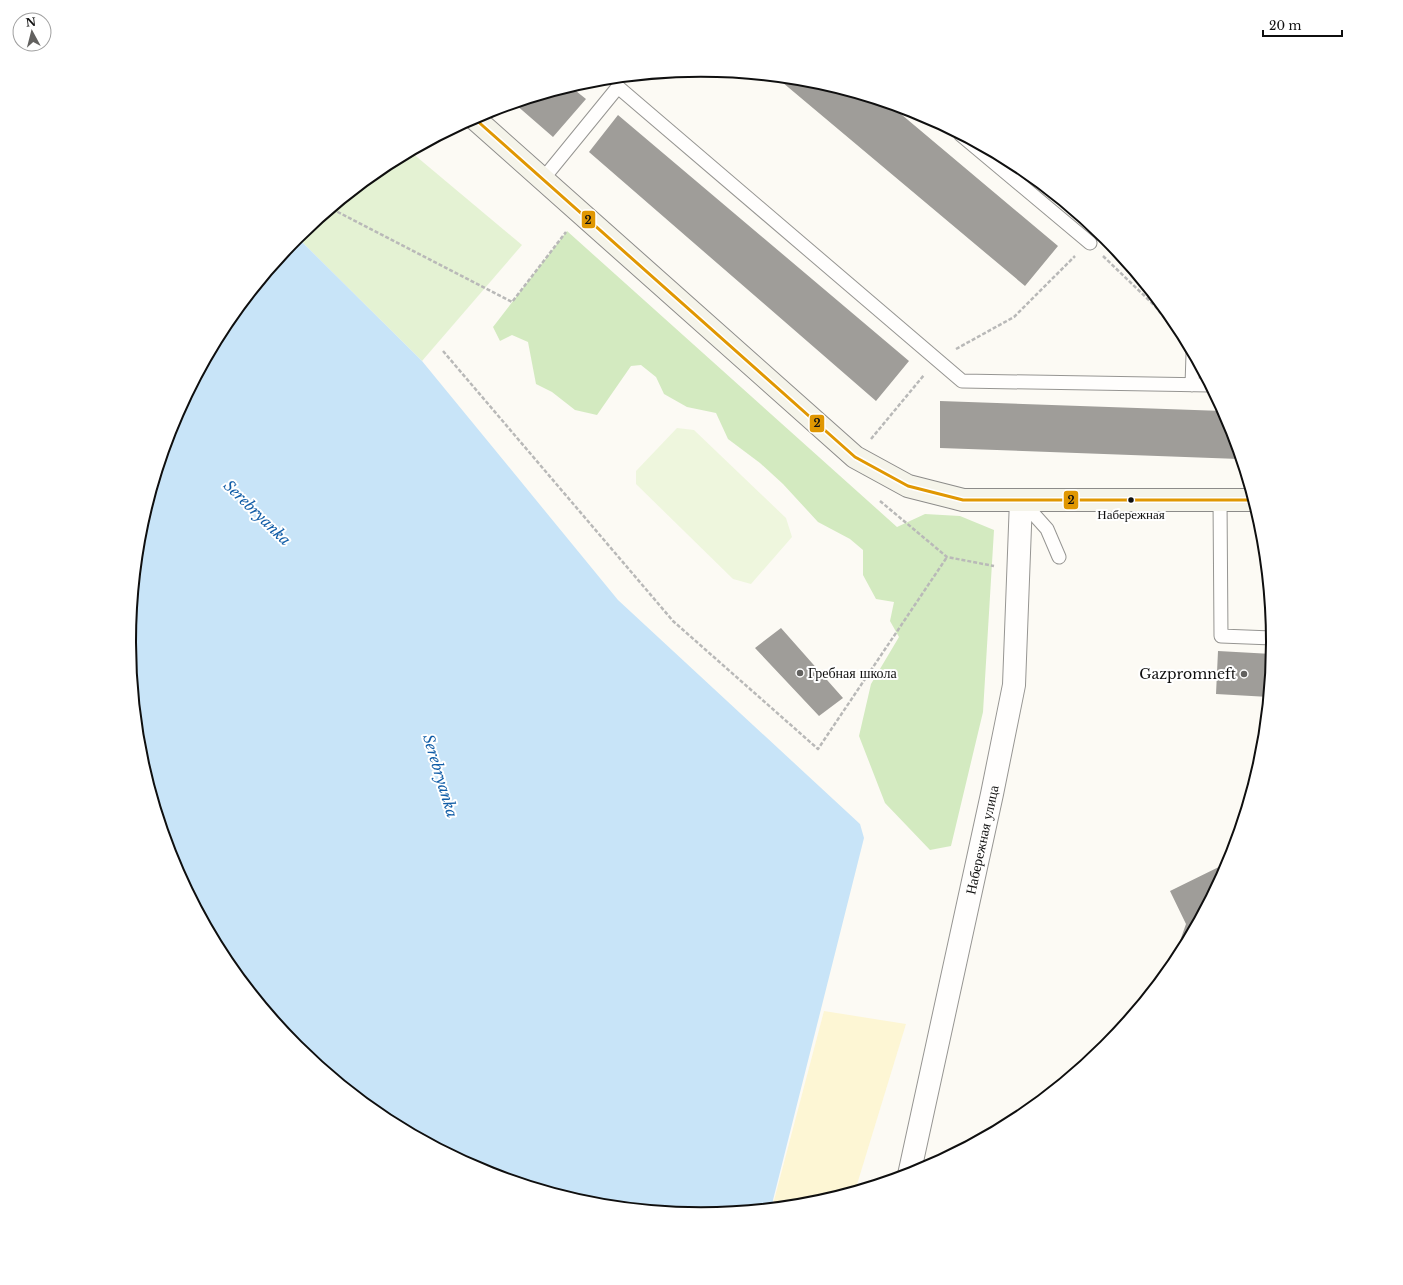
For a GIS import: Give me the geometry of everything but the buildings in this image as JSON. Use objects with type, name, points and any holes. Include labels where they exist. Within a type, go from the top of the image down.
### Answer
[{"type":"street","points":[[479,123],[855,457],[908,486],[963,500],[1249,500]]},
{"type":"street","name":"Набережная улица","points":[[911,1168],[992,794],[1014,685],[1021,500]]},
{"type":"lane","points":[[543,179],[618,87],[962,381],[1205,384]]},
{"type":"lane","points":[[979,150],[1090,243]]},
{"type":"lane","points":[[1192,385],[1193,363]]},
{"type":"lane","points":[[1220,499],[1221,636],[1267,638]]},
{"type":"lane","points":[[1021,500],[1047,529],[1059,557]]},
{"type":"path","points":[[336,211],[512,302],[568,230]]},
{"type":"path","points":[[870,440],[936,360],[1014,317],[1090,243],[1155,306],[1167,321]]},
{"type":"path","points":[[443,351],[672,621],[818,748],[947,557]]},
{"type":"path","points":[[877,498],[947,557],[1018,571]]},
{"type":"green space","points":[[415,155],[522,245],[422,361],[303,242],[329,217],[357,194],[387,172]]},
{"type":"green space","points":[[567,231],[897,527],[925,514],[960,516],[994,530],[983,712],[951,846],[930,850],[885,803],[859,736],[871,684],[899,637],[890,621],[894,602],[876,599],[863,575],[863,550],[850,539],[818,522],[783,484],[760,463],[728,439],[716,413],[687,407],[664,394],[656,377],[641,365],[631,366],[597,415],[575,410],[552,392],[536,384],[528,342],[512,335],[500,341],[493,327]]},
{"type":"green space","points":[[677,428],[694,430],[786,518],[792,537],[751,584],[733,579],[636,484],[636,471]]},
{"type":"sand","points":[[824,1011],[906,1024],[856,1186],[812,1197],[773,1203]]},
{"type":"water","name":"Serebryanka","points":[[303,242],[422,361],[618,600],[860,824],[864,838],[772,1203],[738,1207],[702,1208],[665,1207],[628,1203],[555,1189],[485,1165],[451,1150],[387,1113],[329,1068],[276,1015],[231,957],[212,925],[194,893],[166,824],[155,789],[141,716],[137,679],[137,606],[147,532],[155,496],[179,426],[194,392],[231,328],[276,270]]},
{"type":"transit line","name":"2","points":[[479,123],[855,457],[908,486],[963,500],[1249,500]]},
{"type":"place","name":"Набережная","points":[[1131,500]]},
{"type":"place","name":"Гребная школа","points":[[800,673]]},
{"type":"place","name":"Gazpromneft","points":[[1244,674]]}]
